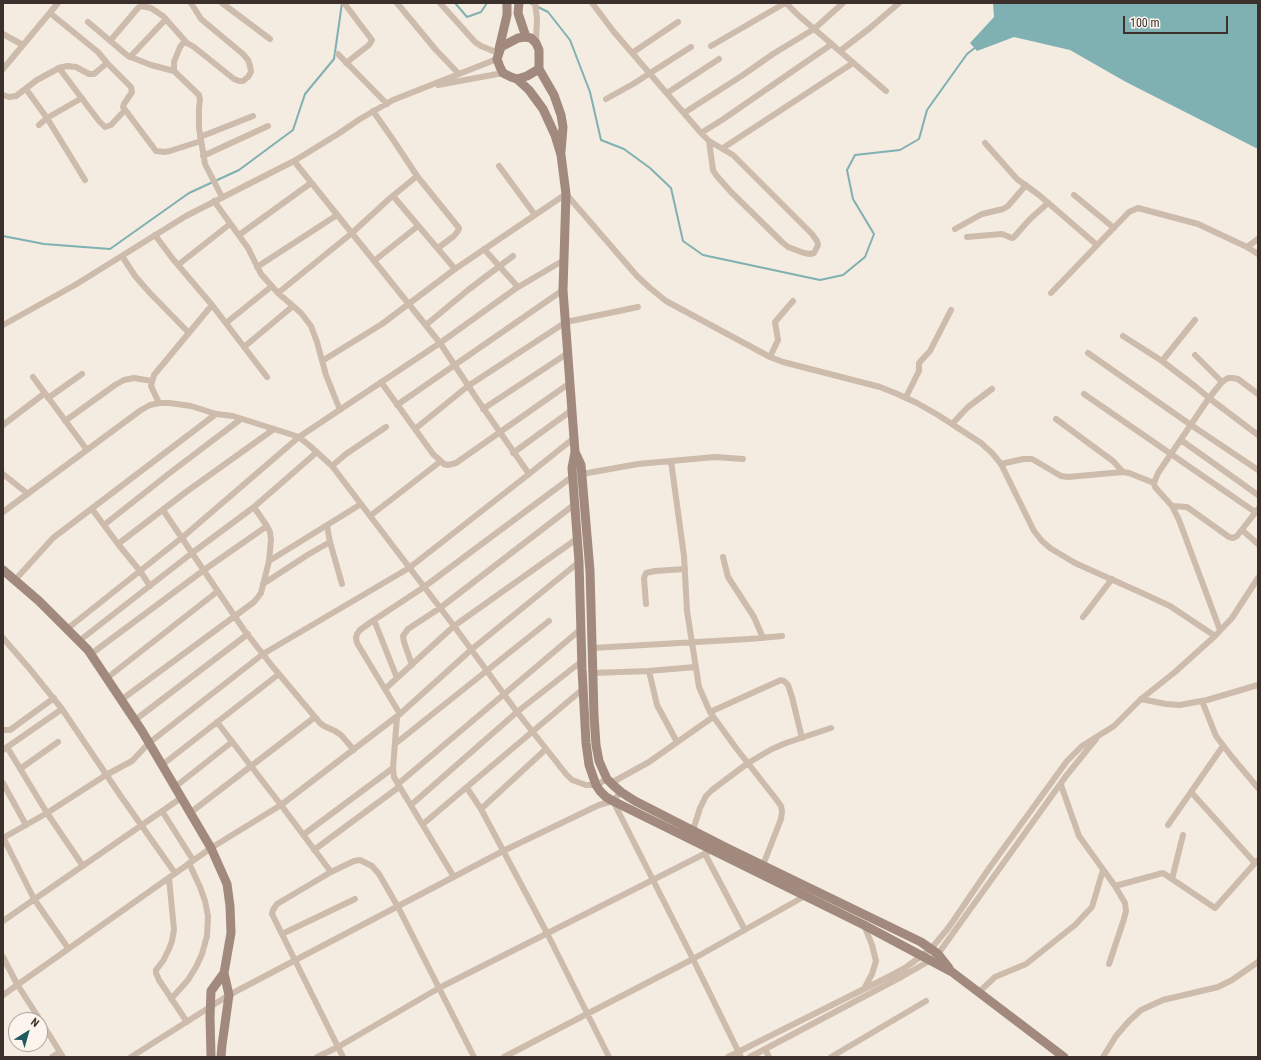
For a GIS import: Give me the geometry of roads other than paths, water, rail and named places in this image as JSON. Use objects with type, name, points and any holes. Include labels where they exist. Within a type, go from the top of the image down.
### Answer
[{"type":"street","points":[[3,69],[58,3]]},
{"type":"street","points":[[110,42],[137,5],[151,8],[166,19],[187,43],[234,79],[243,81],[248,77],[250,72],[248,60],[201,18],[191,3]]},
{"type":"street","points":[[222,3],[270,39]]},
{"type":"street","points":[[344,3],[372,40],[369,45],[346,63]]},
{"type":"street","points":[[397,3],[436,50],[459,74]]},
{"type":"street","points":[[440,3],[475,42],[498,56]]},
{"type":"street","points":[[507,3],[507,15],[498,56],[500,67],[503,73],[516,79],[529,90],[543,109],[561,155]]},
{"type":"street","points":[[519,3],[518,13],[526,37]]},
{"type":"street","points":[[535,3],[537,18],[536,43]]},
{"type":"street","points":[[592,3],[632,54],[701,133],[709,141],[733,155],[812,234],[818,245],[814,253],[804,253],[788,247],[731,192],[713,170],[709,141]]},
{"type":"street","points":[[712,46],[785,3],[886,91]]},
{"type":"street","points":[[684,112],[814,29],[843,3]]},
{"type":"street","points":[[840,52],[898,3]]},
{"type":"street","points":[[50,13],[98,52],[132,90],[123,107],[156,151],[170,151],[253,116]]},
{"type":"street","points":[[130,57],[166,19]]},
{"type":"street","points":[[88,22],[123,53],[151,65],[174,71],[199,95],[198,128],[203,156],[205,164],[222,196]]},
{"type":"street","points":[[632,54],[678,22]]},
{"type":"street","points":[[3,34],[23,45]]},
{"type":"street","points":[[498,56],[500,47],[505,43],[518,38],[531,38],[536,43],[539,50],[539,69],[554,95],[561,115],[563,127],[561,155],[566,194],[563,290],[575,452],[581,465],[577,475],[575,504],[578,538],[583,689],[588,758],[596,785],[606,797],[708,852],[805,896],[864,925],[952,972],[1064,1057]]},
{"type":"street","points":[[174,71],[174,62],[180,47],[183,43],[187,43]]},
{"type":"street","points":[[701,133],[832,44]]},
{"type":"street","points":[[606,99],[633,84],[691,47]]},
{"type":"street","points":[[338,54],[386,104]]},
{"type":"street","points":[[3,325],[75,285],[186,216],[222,196],[294,161],[373,111],[421,88],[459,74],[498,56]]},
{"type":"street","points":[[667,93],[719,59]]},
{"type":"street","points":[[3,95],[9,98],[13,97],[37,80],[59,68],[67,66],[76,67],[89,74],[94,74],[107,63]]},
{"type":"street","points":[[723,148],[853,63]]},
{"type":"street","points":[[59,68],[105,127],[111,125],[125,110]]},
{"type":"street","points":[[516,79],[527,76],[539,69]]},
{"type":"street","points":[[421,88],[503,73]]},
{"type":"street","points":[[26,89],[47,118],[85,180]]},
{"type":"street","points":[[39,125],[47,118],[82,98]]},
{"type":"street","points":[[373,111],[417,176],[459,228],[454,236],[438,248]]},
{"type":"street","points":[[203,156],[268,126]]},
{"type":"street","points":[[985,143],[1012,173],[1097,246]]},
{"type":"street","points":[[294,161],[440,343],[499,432],[529,474]]},
{"type":"street","points":[[499,166],[535,215]]},
{"type":"street","points":[[278,293],[352,233],[392,196],[417,176]]},
{"type":"street","points":[[239,235],[311,183]]},
{"type":"street","points":[[955,229],[982,214],[1003,209],[1008,206],[1026,185]]},
{"type":"street","points":[[322,361],[369,333],[455,269],[566,194]]},
{"type":"street","points":[[566,194],[637,276],[666,301],[770,357],[783,362],[880,387],[906,397],[952,424],[981,443],[1001,464],[1034,531],[1042,541],[1058,554],[1170,606],[1215,636]]},
{"type":"street","points":[[1074,195],[1114,228]]},
{"type":"street","points":[[392,196],[455,269]]},
{"type":"street","points":[[214,201],[248,248],[257,267],[278,293],[301,313],[311,326],[318,342],[326,375],[340,410]]},
{"type":"street","points":[[967,237],[1002,234],[1012,238],[1048,203]]},
{"type":"street","points":[[1051,293],[1129,212],[1134,209],[1144,209],[1198,224],[1247,247],[1258,254]]},
{"type":"street","points":[[257,267],[337,215]]},
{"type":"street","points":[[178,264],[230,224]]},
{"type":"street","points":[[374,261],[418,226]]},
{"type":"street","points":[[155,235],[212,305],[267,377]]},
{"type":"street","points":[[1247,247],[1258,239]]},
{"type":"street","points":[[484,249],[518,287]]},
{"type":"street","points":[[122,256],[135,276],[189,333]]},
{"type":"street","points":[[426,325],[468,290],[513,256]]},
{"type":"street","points":[[67,629],[182,538],[299,437],[440,343],[518,287],[564,260]]},
{"type":"street","points":[[226,323],[272,286]]},
{"type":"street","points":[[397,405],[563,290]]},
{"type":"street","points":[[770,357],[778,340],[775,322],[793,301]]},
{"type":"street","points":[[158,403],[151,386],[154,375],[212,305]]},
{"type":"street","points":[[244,347],[293,306]]},
{"type":"street","points":[[415,429],[468,386],[566,322],[638,307]]},
{"type":"street","points":[[906,397],[919,372],[918,363],[930,351],[951,310]]},
{"type":"street","points":[[1162,361],[1195,320]]},
{"type":"street","points":[[1123,336],[1162,361],[1258,435]]},
{"type":"street","points":[[484,409],[568,353]]},
{"type":"street","points":[[1088,353],[1258,470]]},
{"type":"street","points":[[1195,355],[1222,382]]},
{"type":"street","points":[[3,425],[47,395],[82,374]]},
{"type":"street","points":[[34,377],[87,450]]},
{"type":"street","points":[[65,421],[124,380],[134,378],[152,381]]},
{"type":"street","points":[[1220,630],[1180,520],[1172,506],[1155,487],[1154,483],[1158,473],[1209,398],[1222,382],[1228,378],[1238,379],[1258,394]]},
{"type":"street","points":[[381,382],[433,454],[444,464],[451,465],[570,383]]},
{"type":"street","points":[[952,424],[968,407],[992,389]]},
{"type":"street","points":[[1084,394],[1171,454],[1257,510],[1237,536],[1231,538],[1187,507],[1172,506]]},
{"type":"street","points":[[3,512],[141,410],[150,405],[170,403],[191,406],[216,414],[233,416],[299,437],[332,466],[472,649],[532,732],[572,780],[586,785],[596,785],[609,781],[649,762],[712,715],[781,680],[788,685],[802,738]]},
{"type":"street","points":[[514,453],[572,410]]},
{"type":"street","points":[[15,580],[53,538],[216,414]]},
{"type":"street","points":[[104,525],[241,419]]},
{"type":"street","points":[[1056,419],[1113,461],[1123,472]]},
{"type":"street","points":[[332,466],[346,454],[386,427]]},
{"type":"street","points":[[118,544],[274,429]]},
{"type":"street","points":[[68,948],[34,900],[3,837],[47,813],[106,775],[132,761],[149,743],[263,654],[409,568],[574,438]]},
{"type":"street","points":[[1181,440],[1258,495]]},
{"type":"street","points":[[79,641],[254,507],[317,452]]},
{"type":"street","points":[[454,877],[394,777],[394,744],[398,715],[385,689],[357,643],[356,638],[360,630],[424,587],[577,475],[638,464],[715,457],[743,459]]},
{"type":"street","points":[[1001,464],[1023,459],[1032,459],[1061,476],[1068,477],[1123,472],[1154,483]]},
{"type":"street","points":[[370,516],[441,461]]},
{"type":"street","points":[[671,461],[683,548],[687,611],[698,687],[712,715],[781,806],[781,819],[763,865]]},
{"type":"street","points":[[3,474],[28,494]]},
{"type":"street","points":[[577,475],[590,571],[592,673],[596,745],[599,761],[609,781],[621,792],[692,830],[921,942],[935,951],[952,972]]},
{"type":"street","points":[[269,561],[361,504]]},
{"type":"street","points":[[412,665],[403,636],[408,629],[440,608],[575,504]]},
{"type":"street","points":[[121,700],[254,602],[261,593],[269,561],[271,540],[270,532],[267,526],[254,507]]},
{"type":"street","points":[[92,509],[150,586]]},
{"type":"street","points":[[163,510],[235,616],[263,654],[315,717],[324,726],[341,735],[354,750]]},
{"type":"street","points":[[91,654],[204,570],[267,526]]},
{"type":"street","points":[[327,526],[342,584]]},
{"type":"street","points":[[1242,530],[1258,544]]},
{"type":"street","points":[[385,689],[454,626],[578,538]]},
{"type":"street","points":[[263,584],[330,542]]},
{"type":"street","points":[[723,557],[728,577],[754,617],[763,638]]},
{"type":"street","points":[[3,995],[211,848],[281,805],[398,715],[472,649],[579,562]]},
{"type":"street","points":[[646,604],[644,575],[646,573],[685,569]]},
{"type":"street","points":[[3,570],[39,601],[91,654],[135,720],[211,848],[227,884],[230,906],[231,933],[224,973],[229,994],[221,1057]]},
{"type":"street","points":[[750,1057],[931,960],[949,927],[990,867],[1067,761],[1082,746],[1114,726],[1141,699],[1175,672],[1215,636],[1232,618],[1258,578]]},
{"type":"street","points":[[1083,618],[1112,579]]},
{"type":"street","points":[[107,678],[218,591]]},
{"type":"street","points":[[374,620],[398,678]]},
{"type":"street","points":[[394,744],[549,621]]},
{"type":"street","points":[[314,850],[398,785],[581,629]]},
{"type":"street","points":[[135,720],[248,634]]},
{"type":"street","points":[[592,648],[692,643],[782,636]]},
{"type":"street","points":[[3,638],[62,708],[106,775],[175,873]]},
{"type":"street","points":[[411,805],[517,712],[582,661]]},
{"type":"street","points":[[592,673],[649,671],[695,667]]},
{"type":"street","points":[[649,671],[657,706],[677,742]]},
{"type":"street","points":[[162,765],[279,674]]},
{"type":"street","points":[[1141,699],[1180,705],[1202,701],[1258,685]]},
{"type":"street","points":[[423,824],[583,689]]},
{"type":"street","points":[[3,730],[10,730],[54,698]]},
{"type":"street","points":[[1202,701],[1216,736],[1258,788]]},
{"type":"street","points":[[62,708],[5,748],[20,768],[47,813],[83,866]]},
{"type":"street","points":[[190,813],[315,717]]},
{"type":"street","points":[[217,722],[331,872]]},
{"type":"street","points":[[692,830],[706,796],[748,763],[786,742],[831,728]]},
{"type":"street","points":[[728,1057],[740,1054],[905,968],[922,955],[935,951],[1098,736]]},
{"type":"street","points":[[20,768],[58,742]]},
{"type":"street","points":[[175,787],[232,742]]},
{"type":"street","points":[[1168,825],[1223,746]]},
{"type":"street","points":[[482,809],[546,750]]},
{"type":"street","points":[[303,835],[393,768]]},
{"type":"street","points":[[1058,774],[1065,778]]},
{"type":"street","points":[[3,784],[26,825]]},
{"type":"street","points":[[1060,785],[1079,836],[1115,886],[1125,903],[1126,911],[1124,919],[1109,964]]},
{"type":"street","points":[[467,788],[482,809],[547,933],[609,1057]]},
{"type":"street","points":[[131,1057],[229,994],[503,851],[599,805],[613,801],[621,792]]},
{"type":"street","points":[[1115,886],[1163,873],[1215,908],[1257,861],[1191,792]]},
{"type":"street","points":[[3,921],[181,798]]},
{"type":"street","points":[[613,801],[740,1054]]},
{"type":"street","points":[[162,811],[191,862],[205,901],[208,916],[207,936],[202,954],[188,980],[171,999]]},
{"type":"street","points":[[1172,879],[1183,835]]},
{"type":"street","points":[[317,1057],[338,1047],[439,988],[708,852]]},
{"type":"street","points":[[708,852],[745,930]]},
{"type":"street","points":[[343,1057],[272,914],[274,907],[277,904],[331,872],[354,861],[360,860],[372,866],[379,874],[398,907],[474,1057]]},
{"type":"street","points":[[978,992],[995,977],[1026,964],[1075,925],[1092,907],[1103,870]]},
{"type":"street","points":[[169,878],[174,930],[169,949],[163,961],[156,970],[156,974],[187,1022]]},
{"type":"street","points":[[504,1057],[693,959],[805,896]]},
{"type":"street","points":[[282,934],[355,899]]},
{"type":"street","points":[[864,925],[872,944],[876,961],[872,974],[864,989]]},
{"type":"street","points":[[3,957],[17,984],[35,1012]]},
{"type":"street","points":[[1103,1057],[1116,1036],[1141,1010],[1163,1000],[1218,987],[1232,980],[1258,962]]},
{"type":"street","points":[[211,1057],[211,991],[224,973]]},
{"type":"street","points":[[831,1057],[926,1001]]},
{"type":"street","points":[[48,1032],[62,1054],[52,1057]]},
{"type":"street","points":[[765,1049],[769,1057]]},
{"type":"water","points":[[993,3],[1258,3],[1258,149],[1126,82],[1070,50],[1014,37],[977,51],[970,43],[994,17]]},
{"type":"waterway","points":[[3,236],[44,244],[110,249],[189,193],[239,170],[293,130],[305,94],[334,59],[342,3]]},
{"type":"waterway","points":[[455,3],[467,17],[481,12],[487,3]]},
{"type":"waterway","points":[[530,3],[548,12],[570,40],[590,92],[601,140],[624,149],[650,168],[671,188],[683,241],[703,255],[820,280],[843,275],[865,257],[874,234],[853,199],[847,170],[855,155],[900,150],[919,139],[927,110],[967,54],[976,47]]}]
